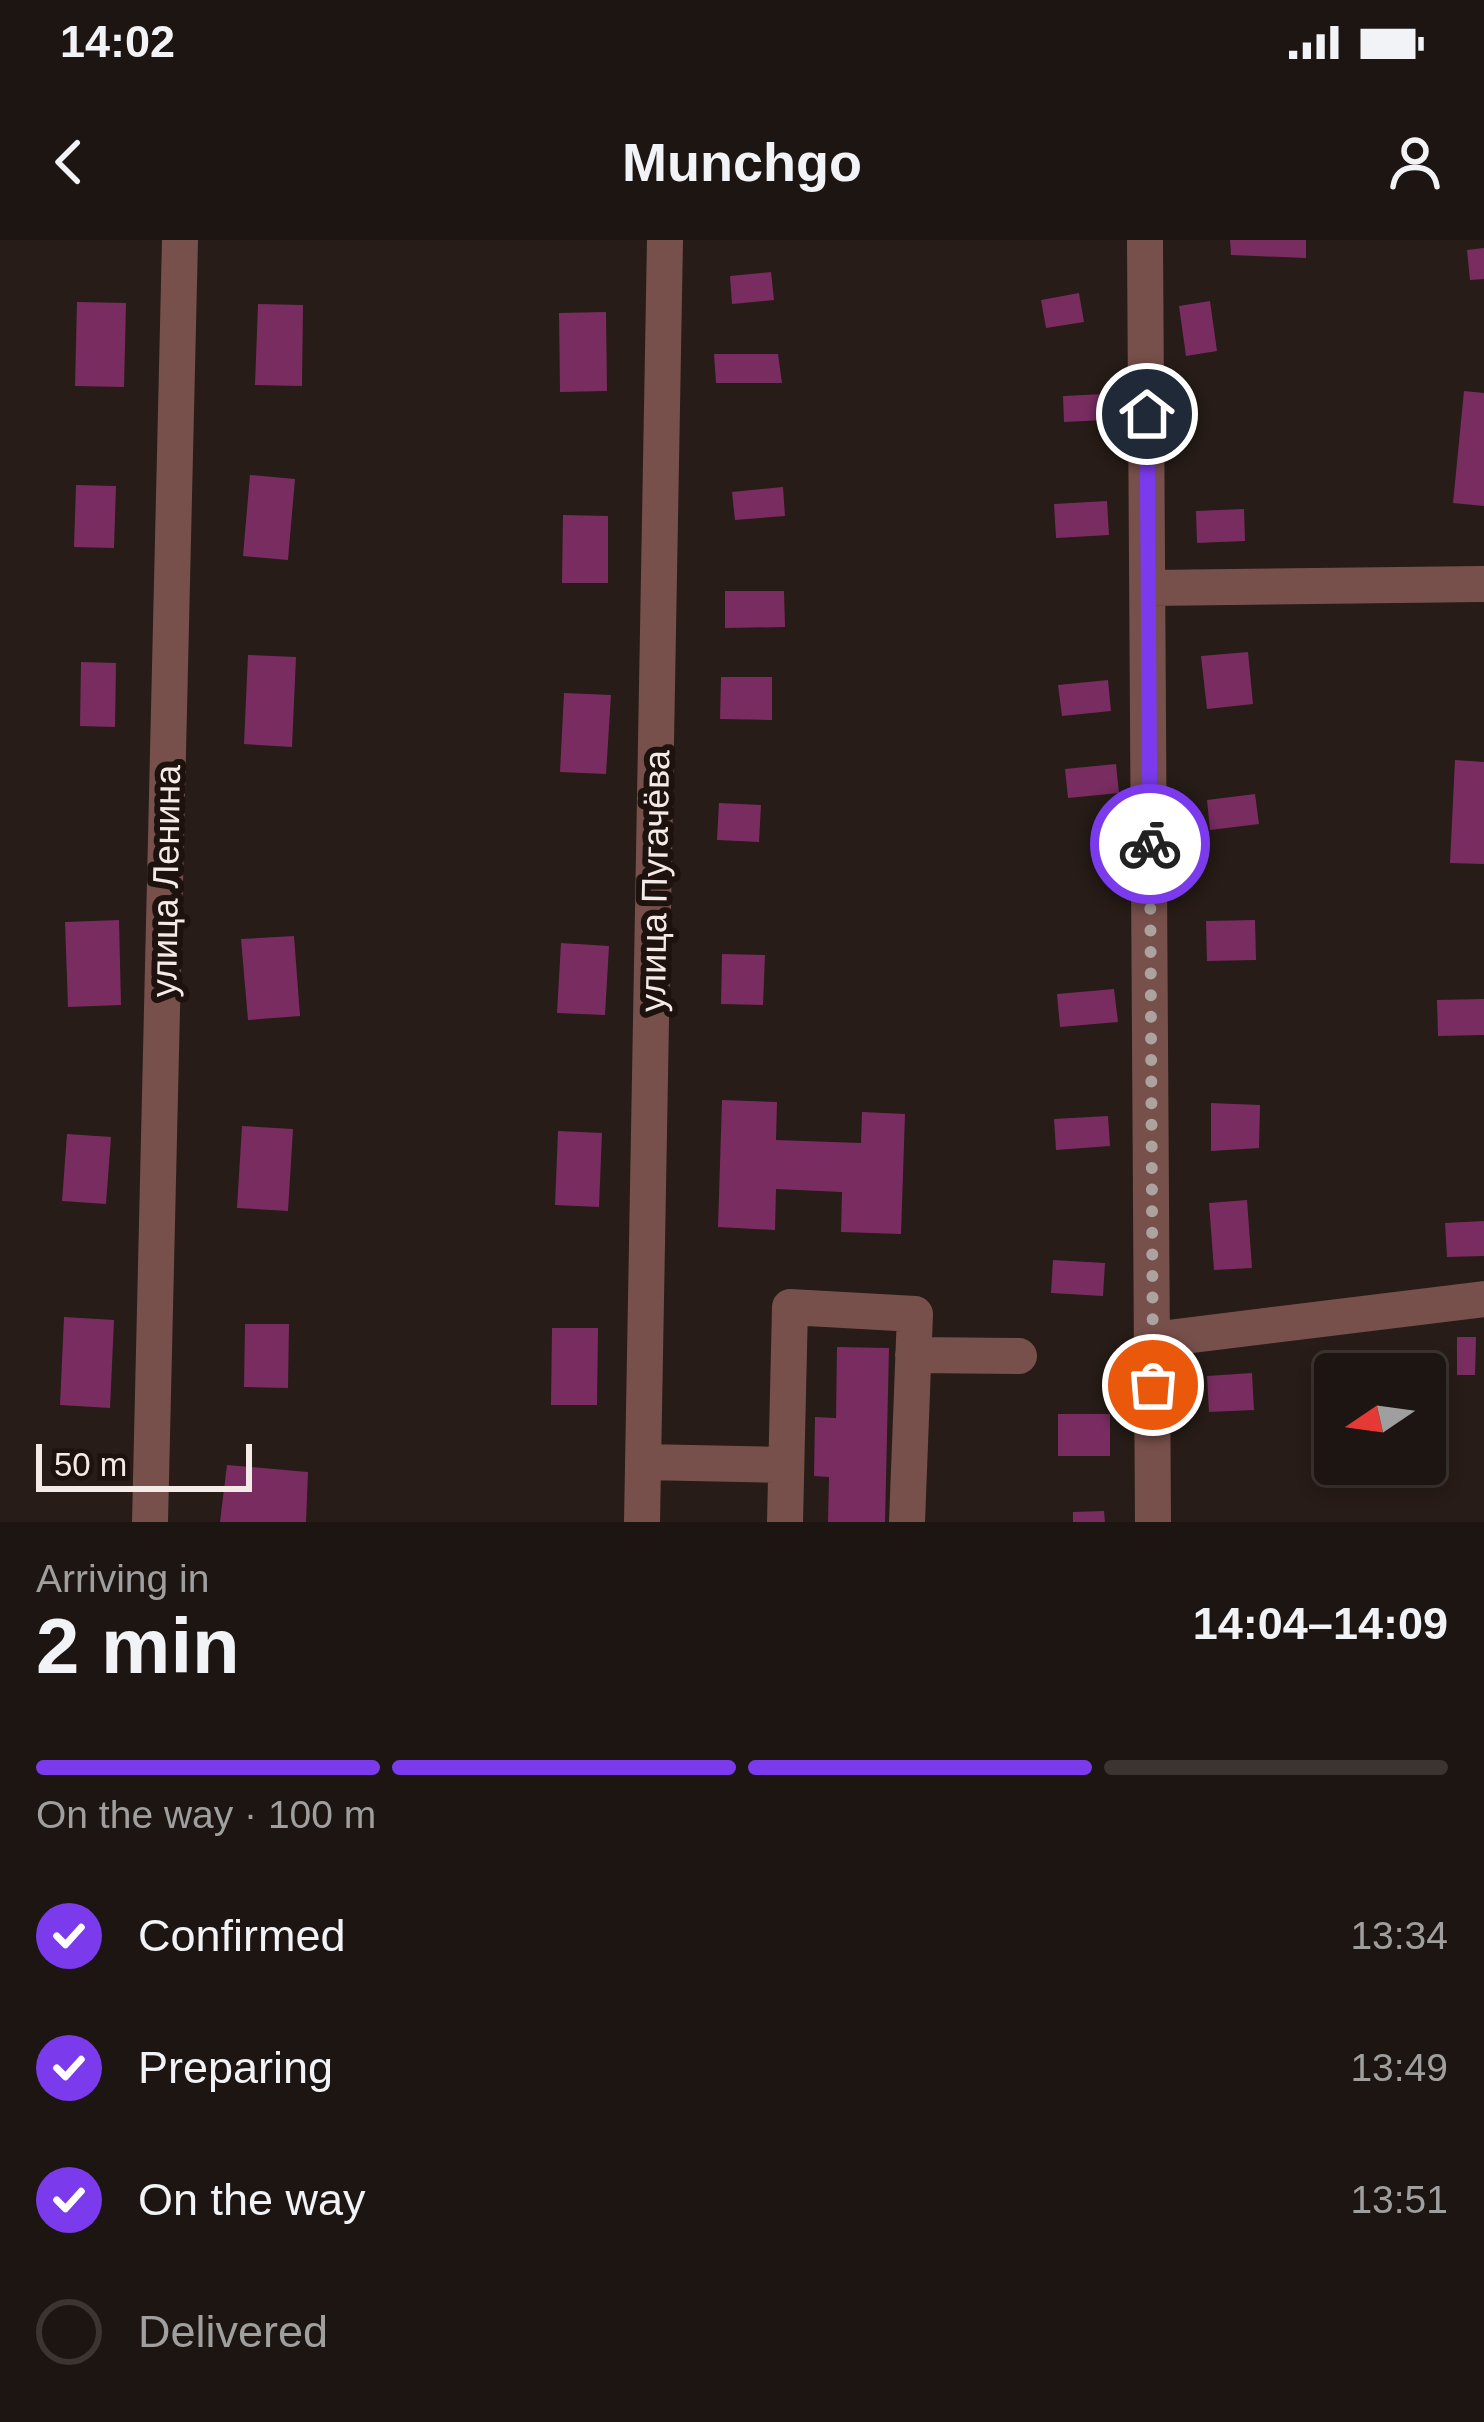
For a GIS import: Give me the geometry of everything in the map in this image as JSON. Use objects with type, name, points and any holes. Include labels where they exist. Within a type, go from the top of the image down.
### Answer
[{"type":"street","name":"улица Ленина","points":[[150,1522],[180,240]]},
{"type":"street","name":"улица Пугачёва","points":[[642,1522],[665,240]]},
{"type":"street","points":[[1145,240],[1153,1522]]},
{"type":"street","points":[[1149,588],[1484,584]]},
{"type":"street","points":[[1152,1340],[1484,1299]]},
{"type":"street","points":[[785,1522],[790,1307],[915,1314],[907,1522]]},
{"type":"street","points":[[913,1355],[1018,1356]]},
{"type":"street","points":[[643,1462],[786,1465]]},
{"type":"building","points":[[1230,240],[1306,240],[1306,258],[1231,255]]},
{"type":"building","points":[[1484,248],[1484,279],[1470,280],[1467,250]]},
{"type":"building","points":[[771,272],[774,300],[732,304],[730,276]]},
{"type":"building","points":[[1079,293],[1084,322],[1046,328],[1041,300]]},
{"type":"building","points":[[1210,301],[1217,351],[1186,356],[1179,306]]},
{"type":"building","points":[[77,302],[126,303],[124,387],[75,386]]},
{"type":"building","points":[[258,304],[303,305],[302,386],[255,385]]},
{"type":"building","points":[[606,312],[607,391],[560,392],[559,313]]},
{"type":"building","points":[[714,354],[778,354],[782,383],[716,383]]},
{"type":"building","points":[[1464,391],[1484,393],[1484,506],[1453,503]]},
{"type":"building","points":[[1105,394],[1106,420],[1064,422],[1063,396]]},
{"type":"building","points":[[250,475],[295,479],[288,560],[243,556]]},
{"type":"building","points":[[76,485],[116,486],[114,548],[74,547]]},
{"type":"building","points":[[783,487],[785,516],[735,520],[732,492]]},
{"type":"building","points":[[1107,501],[1109,535],[1056,538],[1054,504]]},
{"type":"building","points":[[1244,509],[1245,541],[1197,543],[1196,511]]},
{"type":"building","points":[[563,515],[608,516],[608,583],[562,583]]},
{"type":"building","points":[[725,591],[784,591],[785,627],[725,628]]},
{"type":"building","points":[[1248,652],[1253,704],[1207,709],[1201,656]]},
{"type":"building","points":[[248,655],[296,657],[292,747],[244,744]]},
{"type":"building","points":[[81,662],[116,663],[115,727],[80,726]]},
{"type":"building","points":[[721,677],[772,677],[772,720],[720,719]]},
{"type":"building","points":[[1108,680],[1111,711],[1062,716],[1058,685]]},
{"type":"building","points":[[564,693],[611,695],[606,774],[560,772]]},
{"type":"building","points":[[1455,760],[1484,762],[1484,864],[1450,863]]},
{"type":"building","points":[[1116,764],[1119,793],[1068,798],[1065,769]]},
{"type":"building","points":[[1255,794],[1259,824],[1210,830],[1207,800]]},
{"type":"building","points":[[719,803],[761,805],[759,842],[717,840]]},
{"type":"building","points":[[119,920],[121,1005],[68,1007],[65,922]]},
{"type":"building","points":[[1255,920],[1256,960],[1207,961],[1206,921]]},
{"type":"building","points":[[294,936],[300,1016],[248,1020],[241,939]]},
{"type":"building","points":[[561,943],[609,946],[605,1015],[557,1013]]},
{"type":"building","points":[[722,954],[765,955],[763,1005],[721,1004]]},
{"type":"building","points":[[1114,989],[1118,1022],[1060,1027],[1057,994]]},
{"type":"building","points":[[1484,999],[1484,1035],[1438,1036],[1437,1000]]},
{"type":"building","points":[[722,1100],[777,1102],[776,1140],[861,1143],[862,1112],[905,1114],[901,1234],[841,1232],[842,1192],[776,1189],[775,1230],[718,1227]]},
{"type":"building","points":[[1211,1103],[1260,1105],[1259,1148],[1211,1151]]},
{"type":"building","points":[[1108,1116],[1110,1146],[1056,1150],[1054,1119]]},
{"type":"building","points":[[242,1126],[293,1129],[288,1211],[237,1208]]},
{"type":"building","points":[[558,1131],[602,1133],[599,1207],[555,1205]]},
{"type":"building","points":[[67,1134],[111,1137],[106,1204],[62,1201]]},
{"type":"building","points":[[1247,1200],[1252,1268],[1214,1270],[1209,1203]]},
{"type":"building","points":[[1484,1221],[1484,1256],[1447,1257],[1445,1223]]},
{"type":"building","points":[[1053,1260],[1105,1263],[1103,1296],[1051,1293]]},
{"type":"building","points":[[64,1317],[114,1320],[110,1408],[60,1405]]},
{"type":"building","points":[[245,1324],[289,1324],[288,1388],[244,1387]]},
{"type":"building","points":[[552,1328],[598,1328],[597,1405],[551,1405]]},
{"type":"building","points":[[1457,1337],[1476,1337],[1475,1375],[1457,1375]]},
{"type":"building","points":[[837,1347],[889,1348],[885,1522],[828,1522],[829,1477],[814,1476],[815,1417],[836,1418]]},
{"type":"building","points":[[1252,1373],[1254,1410],[1209,1412],[1207,1376]]},
{"type":"building","points":[[1058,1414],[1110,1414],[1110,1456],[1058,1456]]},
{"type":"building","points":[[227,1465],[308,1472],[306,1522],[220,1522]]},
{"type":"building","points":[[1104,1511],[1105,1522],[1073,1522],[1073,1512]]},
{"type":"way so far","points":[[1150,844],[1153,1385]]},
{"type":"route","points":[[1147,414],[1150,844]]}]
